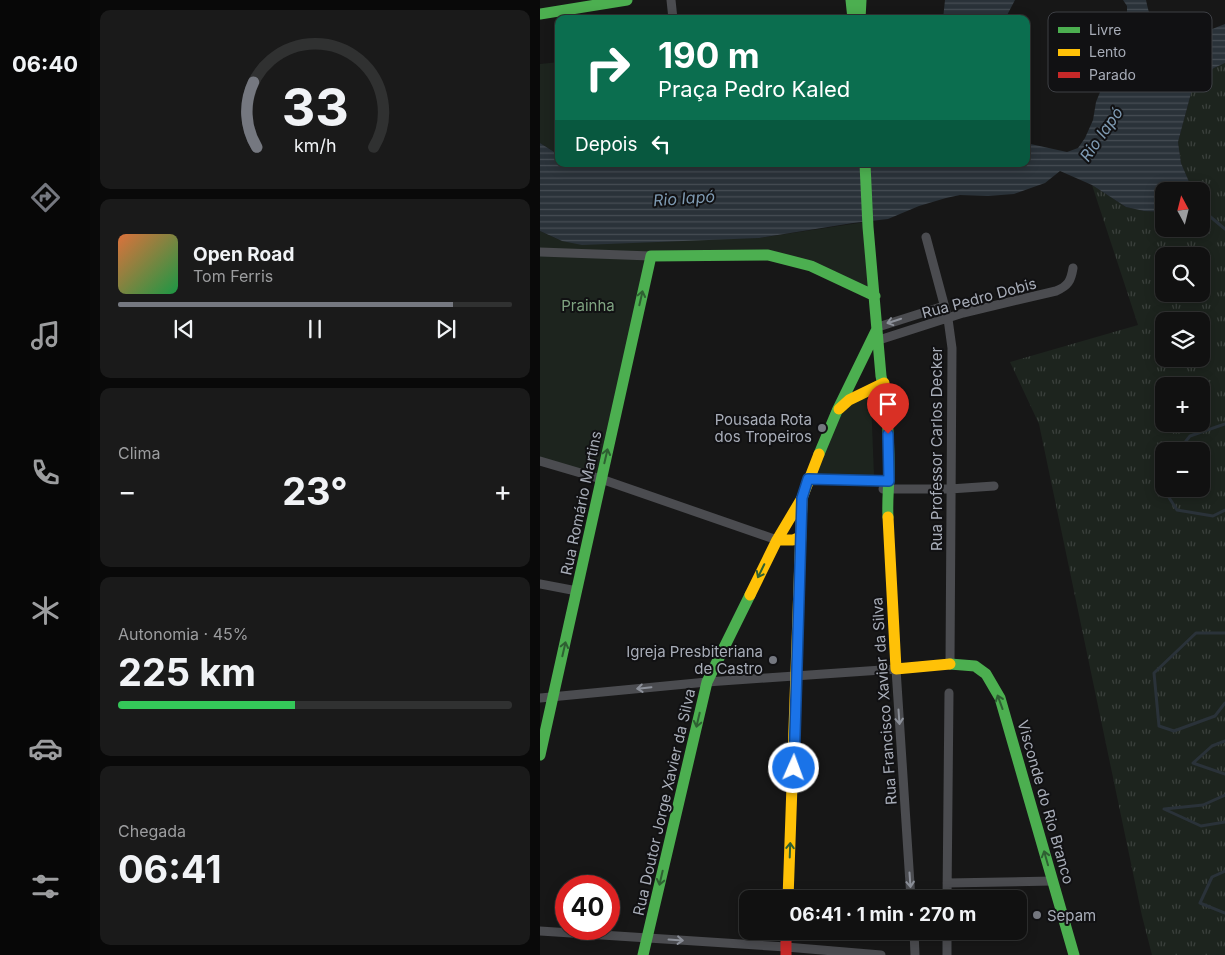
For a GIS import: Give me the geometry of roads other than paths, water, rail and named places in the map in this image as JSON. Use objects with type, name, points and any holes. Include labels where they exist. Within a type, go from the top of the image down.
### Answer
[{"type":"street","points":[[540,14],[627,0]]},
{"type":"street","points":[[672,0],[673,15]]},
{"type":"street","points":[[851,0],[853,15]]},
{"type":"street","points":[[860,15],[861,0]]},
{"type":"street","name":"Rua Francisco Xavier da Silva","points":[[865,167],[868,226],[881,378],[886,398],[886,485],[896,669],[911,890]]},
{"type":"street","name":"Rua Professor Carlos Decker","points":[[926,237],[948,319],[952,348],[950,664]]},
{"type":"street","points":[[540,252],[651,256],[768,255],[811,266],[875,296]]},
{"type":"street","name":"Rua Romário Martins","points":[[540,755],[651,256]]},
{"type":"street","name":"Rua Pedro Dobis","points":[[879,340],[963,313],[1056,291],[1066,287],[1072,278],[1073,268]]},
{"type":"street","name":"Rua Pedro Dobis","points":[[878,327],[944,306]]},
{"type":"street","points":[[788,890],[798,675],[802,498],[837,410],[878,327]]},
{"type":"street","points":[[837,410],[881,378],[873,365],[859,364]]},
{"type":"street","points":[[540,461],[601,479],[776,540],[793,540],[800,537]]},
{"type":"street","points":[[808,479],[950,489],[994,486]]},
{"type":"street","name":"Rua Doutor Jorge Xavier da Silva","points":[[643,955],[707,682],[776,540],[802,498]]},
{"type":"street","points":[[788,521],[794,520],[801,523]]},
{"type":"street","points":[[540,584],[577,591]]},
{"type":"street","points":[[540,698],[707,682],[950,664]]},
{"type":"street","name":"Visconde do Rio Branco","points":[[950,664],[975,666],[986,674],[1000,698],[1074,955]]},
{"type":"street","points":[[947,890],[949,693]]},
{"type":"street","points":[[947,883],[1053,881]]},
{"type":"street","points":[[540,931],[647,938],[786,951],[881,955]]},
{"type":"street","points":[[914,940],[915,955]]},
{"type":"street","points":[[947,940],[947,955]]},
{"type":"water","points":[[945,0],[1015,0],[1007,15],[943,15]]},
{"type":"water","points":[[1123,0],[1146,0],[1149,12],[1127,12],[1127,6]]},
{"type":"water","points":[[1225,24],[1225,63],[1212,69],[1212,29]]},
{"type":"water","name":"Rio Iapó","points":[[1100,92],[1191,92],[1178,142],[1181,163],[1189,182],[1155,182],[1155,212],[1126,207],[1092,185],[1060,171],[1045,183],[1014,194],[988,196],[960,195],[919,206],[888,219],[759,238],[582,245],[562,241],[540,231],[540,143],[555,152],[555,167],[1030,167],[1030,144],[1067,152],[1078,148],[1093,120]]},
{"type":"waterway","points":[[1210,216],[1225,229]]},
{"type":"waterway","points":[[1185,442],[1190,436],[1225,424]]},
{"type":"waterway","points":[[1169,497],[1177,510],[1213,516],[1225,510]]},
{"type":"waterway","points":[[1225,633],[1196,633],[1154,673],[1159,726],[1174,731],[1215,716],[1225,703]]},
{"type":"waterway","points":[[1225,741],[1212,746],[1193,763],[1225,774]]},
{"type":"waterway","points":[[1225,795],[1203,805],[1164,809],[1201,826],[1225,822]]},
{"type":"waterway","points":[[1225,871],[1212,877],[1200,903],[1225,913]]},
{"type":"place","name":"Pousada Rota dos Tropeiros","points":[[822,428]]},
{"type":"place","name":"Igreja Presbiteriana de Castro","points":[[773,660]]},
{"type":"place","name":"Sepam","points":[[1037,915]]},
{"type":"park label","name":"Prainha","points":[[588,305]]}]
